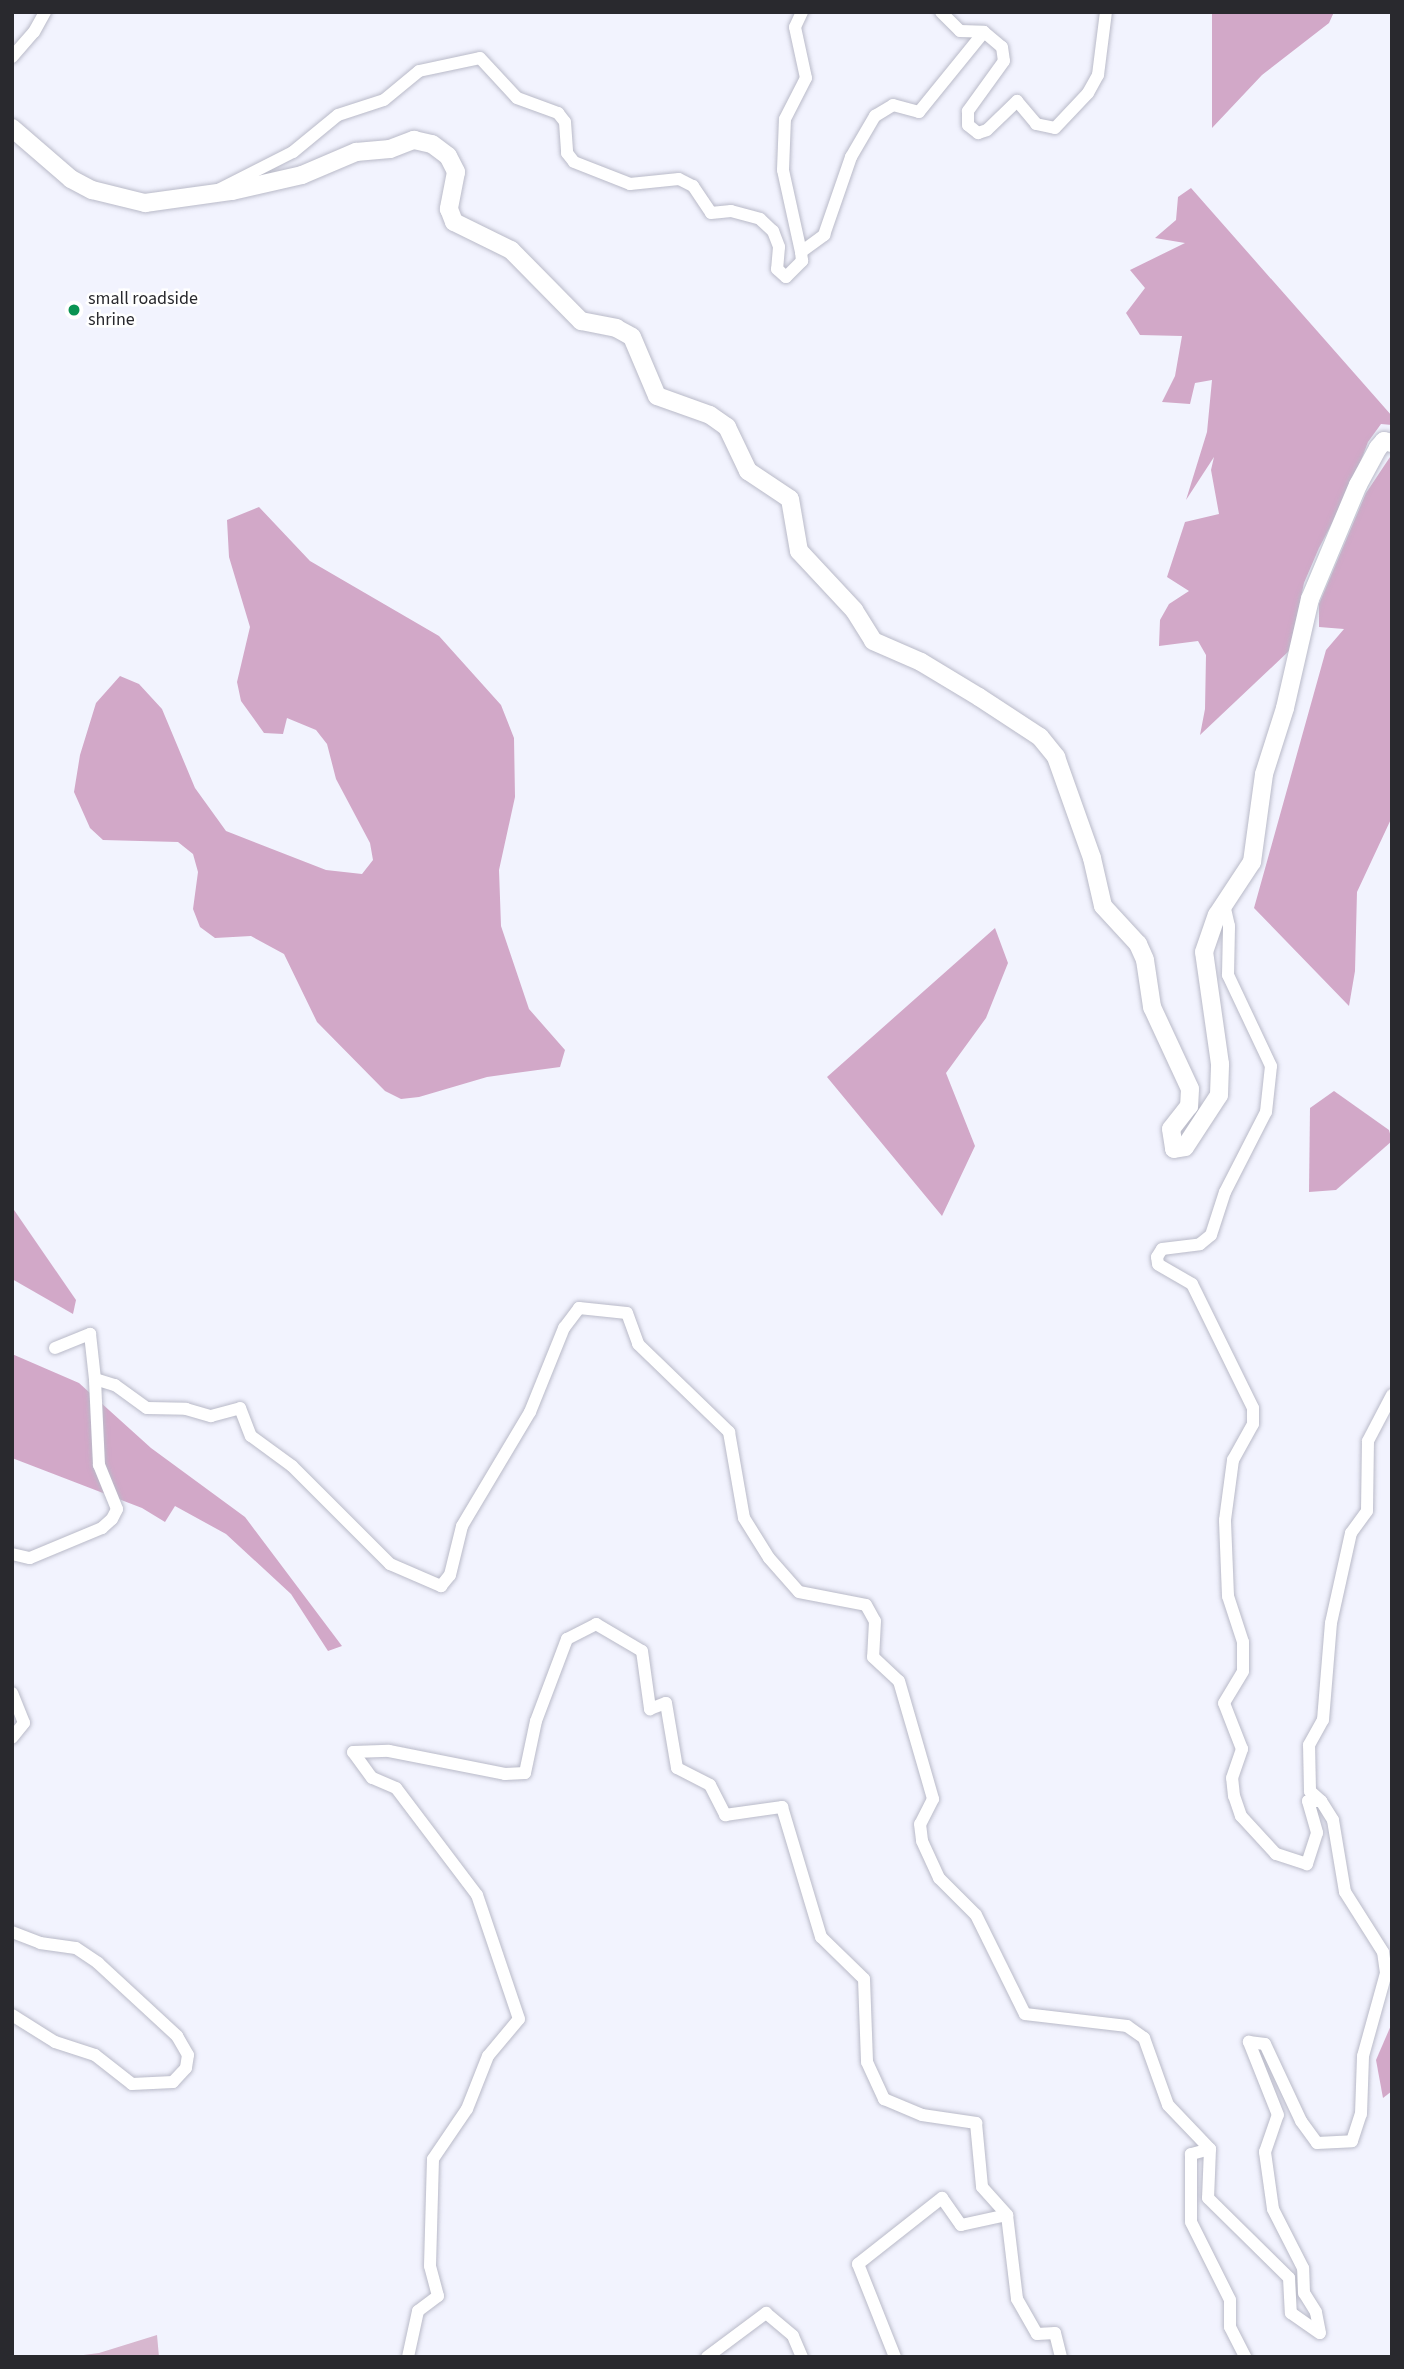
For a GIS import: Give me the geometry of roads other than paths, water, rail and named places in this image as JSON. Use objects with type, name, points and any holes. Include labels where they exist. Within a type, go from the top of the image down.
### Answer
[{"type":"main road","points":[[12,128],[71,179],[92,190],[145,203],[211,196],[302,175],[356,152],[390,149],[414,140],[432,144],[454,163],[449,209],[454,222],[511,250],[581,321],[617,328],[632,337],[649,385],[657,396],[710,415],[727,427],[748,471],[790,499],[799,551],[854,610],[873,641],[921,662],[979,697],[1040,737],[1056,757],[1092,858],[1103,906],[1138,944],[1145,960],[1152,1007],[1190,1089],[1189,1106],[1171,1129],[1174,1149],[1185,1147],[1219,1095],[1220,1065],[1204,971],[1209,934],[1224,904],[1252,862],[1264,774],[1285,708],[1310,599],[1357,485],[1384,441],[1392,443]]},
{"type":"street","points":[[12,57],[34,33],[45,12]]},
{"type":"street","points":[[211,196],[221,187],[260,171],[307,143],[338,115],[384,100],[419,71],[480,58],[517,98],[558,113],[565,122],[567,153],[574,162],[630,184],[679,180],[693,186],[712,213],[738,212],[760,219],[773,232],[779,247],[777,269],[782,276],[794,273],[802,261],[802,252],[783,170],[785,119],[806,78],[795,27],[802,12]]},
{"type":"street","points":[[941,12],[961,31],[984,32],[1002,47],[1004,61],[968,111],[968,125],[978,133],[987,130],[1017,101],[1036,124],[1055,128],[1088,93],[1098,75],[1106,12]]},
{"type":"street","points":[[802,252],[824,235],[851,157],[875,116],[892,105],[919,112],[984,32]]},
{"type":"street","points":[[1224,904],[1229,926],[1228,975],[1271,1066],[1266,1112],[1225,1192],[1211,1234],[1200,1244],[1162,1249],[1157,1264],[1192,1284],[1253,1408],[1252,1424],[1233,1460],[1225,1520],[1228,1596],[1243,1642],[1243,1671],[1224,1703],[1242,1749],[1231,1778],[1234,1796],[1241,1816],[1276,1854],[1307,1864],[1317,1833],[1308,1801],[1321,1801]]},
{"type":"street","points":[[95,1379],[115,1385],[147,1408],[186,1409],[211,1416],[240,1408],[251,1436],[292,1466],[390,1564],[441,1586],[450,1575],[461,1526],[530,1412],[564,1328],[579,1308],[626,1313],[638,1344],[729,1432],[744,1518],[769,1558],[799,1592],[866,1605],[875,1621],[873,1657],[899,1681],[933,1798],[920,1824],[922,1841],[939,1878],[976,1915],[1025,2014],[1127,2026],[1144,2038],[1168,2105],[1210,2149],[1208,2198],[1289,2278],[1291,2313],[1320,2333],[1316,2312],[1304,2293],[1303,2268],[1273,2209],[1265,2152],[1278,2115],[1249,2042],[1265,2044],[1301,2122],[1317,2143],[1352,2141],[1361,2114],[1363,2056],[1386,1973],[1383,1952],[1345,1892],[1333,1820],[1321,1801],[1310,1791],[1309,1745],[1323,1720],[1331,1623],[1351,1533],[1367,1511],[1368,1441],[1392,1395]]},
{"type":"street","points":[[12,1554],[30,1558],[102,1528],[112,1519],[117,1509],[99,1465],[90,1334],[55,1348]]},
{"type":"street","points":[[408,2357],[418,2311],[438,2296],[430,2266],[433,2159],[467,2109],[488,2056],[519,2019],[477,1895],[396,1788],[372,1778],[353,1752],[389,1751],[505,1774],[525,1773],[536,1721],[567,1640],[596,1624],[642,1651],[650,1709],[666,1703],[677,1768],[710,1785],[725,1815],[782,1807],[821,1937],[864,1979],[867,2062],[884,2099],[922,2115],[976,2123],[982,2187],[1007,2215],[1017,2300],[1037,2334],[1055,2333],[1061,2357]]},
{"type":"street","points":[[12,1693],[24,1723],[12,1738]]},
{"type":"street","points":[[12,1932],[40,1943],[76,1948],[98,1964],[177,2036],[188,2055],[186,2068],[173,2082],[132,2084],[94,2056],[54,2042],[12,2015]]},
{"type":"street","points":[[1210,2149],[1191,2154],[1191,2222],[1230,2300],[1230,2327],[1245,2357]]},
{"type":"street","points":[[895,2357],[859,2264],[942,2198],[961,2225],[1007,2215]]},
{"type":"street","points":[[707,2357],[766,2313],[793,2336],[802,2357]]},
{"type":"place","name":"small roadside shrine","points":[[74,310]]}]
